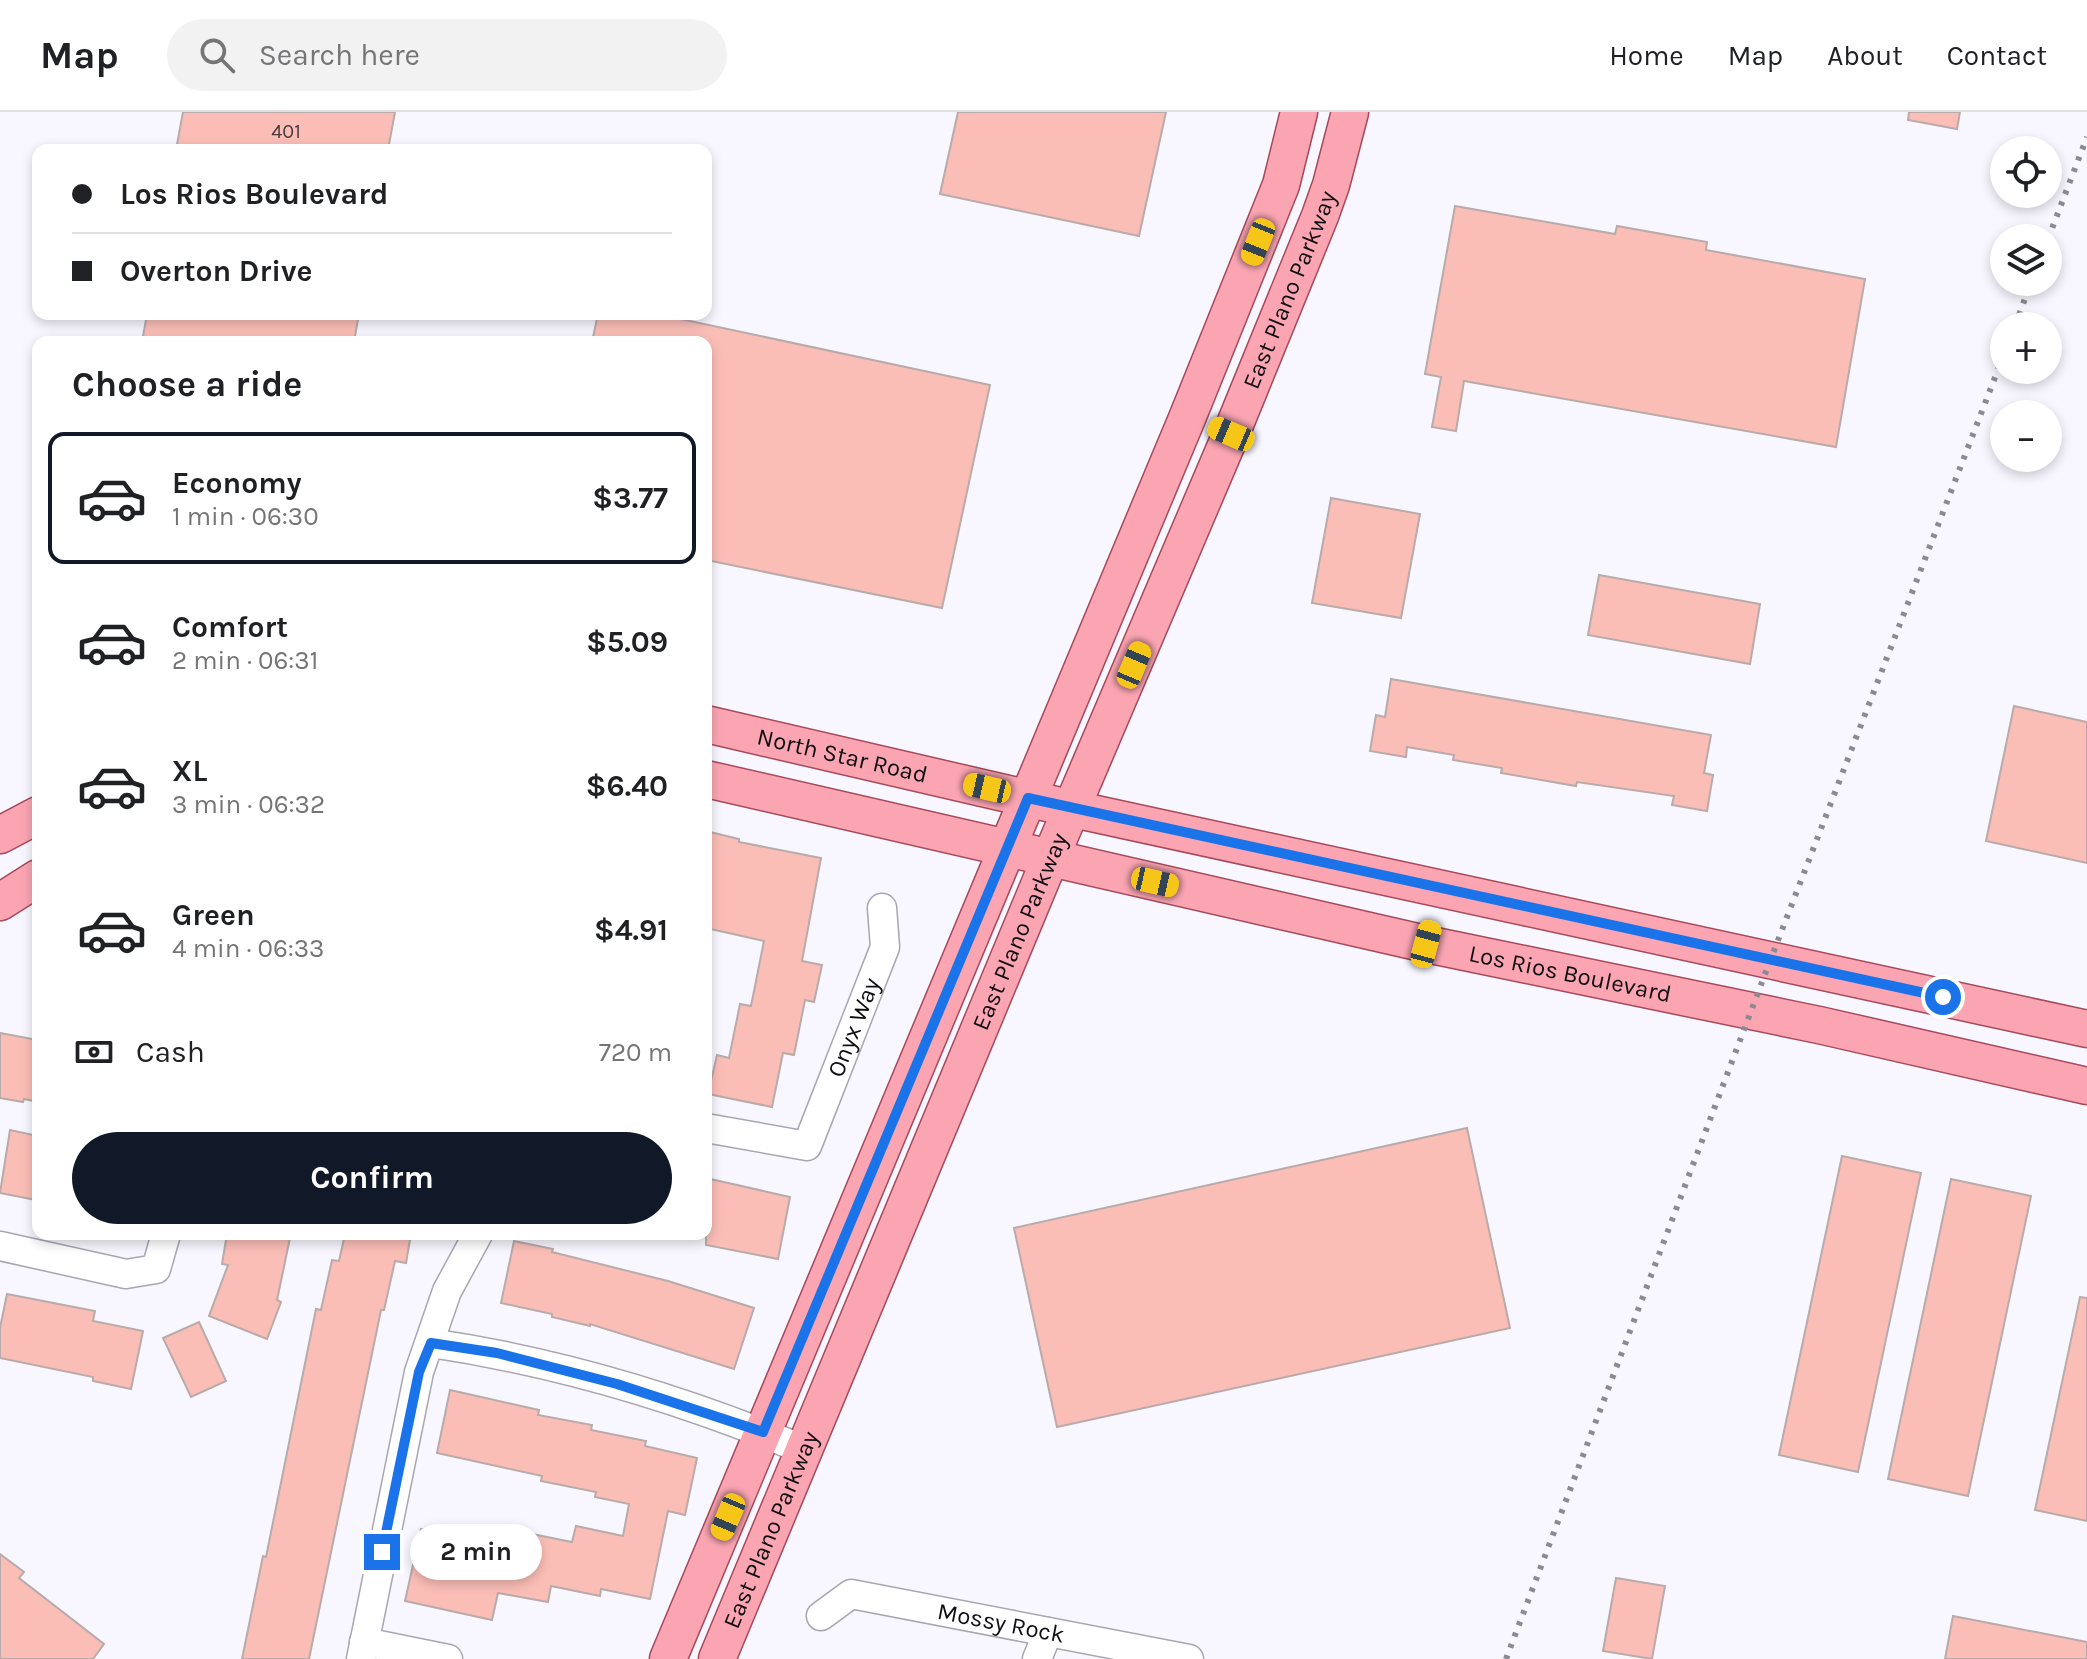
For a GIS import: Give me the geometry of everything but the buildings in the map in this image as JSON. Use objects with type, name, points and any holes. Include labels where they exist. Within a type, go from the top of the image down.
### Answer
[{"type":"main road","name":"East Plano Parkway","points":[[668,1659],[1188,416],[1281,185],[1299,112]]},
{"type":"main road","name":"East Plano Parkway","points":[[717,1659],[1050,859],[1231,434],[1320,216],[1350,112]]},
{"type":"main road","points":[[1188,416],[1231,434]]},
{"type":"main road","name":"North Star Road","points":[[712,725],[1073,809]]},
{"type":"main road","points":[[712,780],[1006,848]]},
{"type":"main road","points":[[1073,809],[2087,1029]]},
{"type":"main road","points":[[0,835],[32,818]]},
{"type":"main road","name":"Los Rios Boulevard","points":[[1006,848],[1426,944],[1819,1025],[2087,1086]]},
{"type":"main road","points":[[0,902],[32,882]]},
{"type":"main road","points":[[1426,944],[1442,888]]},
{"type":"main road","points":[[891,1126],[932,1143]]},
{"type":"street","name":"Onyx Way","points":[[712,1129],[807,1146],[885,947],[882,908]]},
{"type":"street","points":[[0,1246],[126,1274],[156,1269],[164,1240]]},
{"type":"street","points":[[448,1659],[362,1651],[419,1372],[447,1291],[475,1240]]},
{"type":"street","points":[[431,1343],[497,1353],[617,1384],[763,1432],[804,1450]]},
{"type":"street","name":"Mossy Rock","points":[[821,1616],[851,1594],[1189,1659]]},
{"type":"street","points":[[1037,1659],[1048,1632]]},
{"type":"railway","points":[[2054,224],[2087,137]]},
{"type":"railway","points":[[2020,312],[2026,296]]},
{"type":"railway","points":[[1506,1659],[1992,384]]},
{"type":"route","points":[[382,1552],[419,1372],[431,1343],[497,1353],[617,1384],[763,1432],[1028,798],[1943,997]]}]
